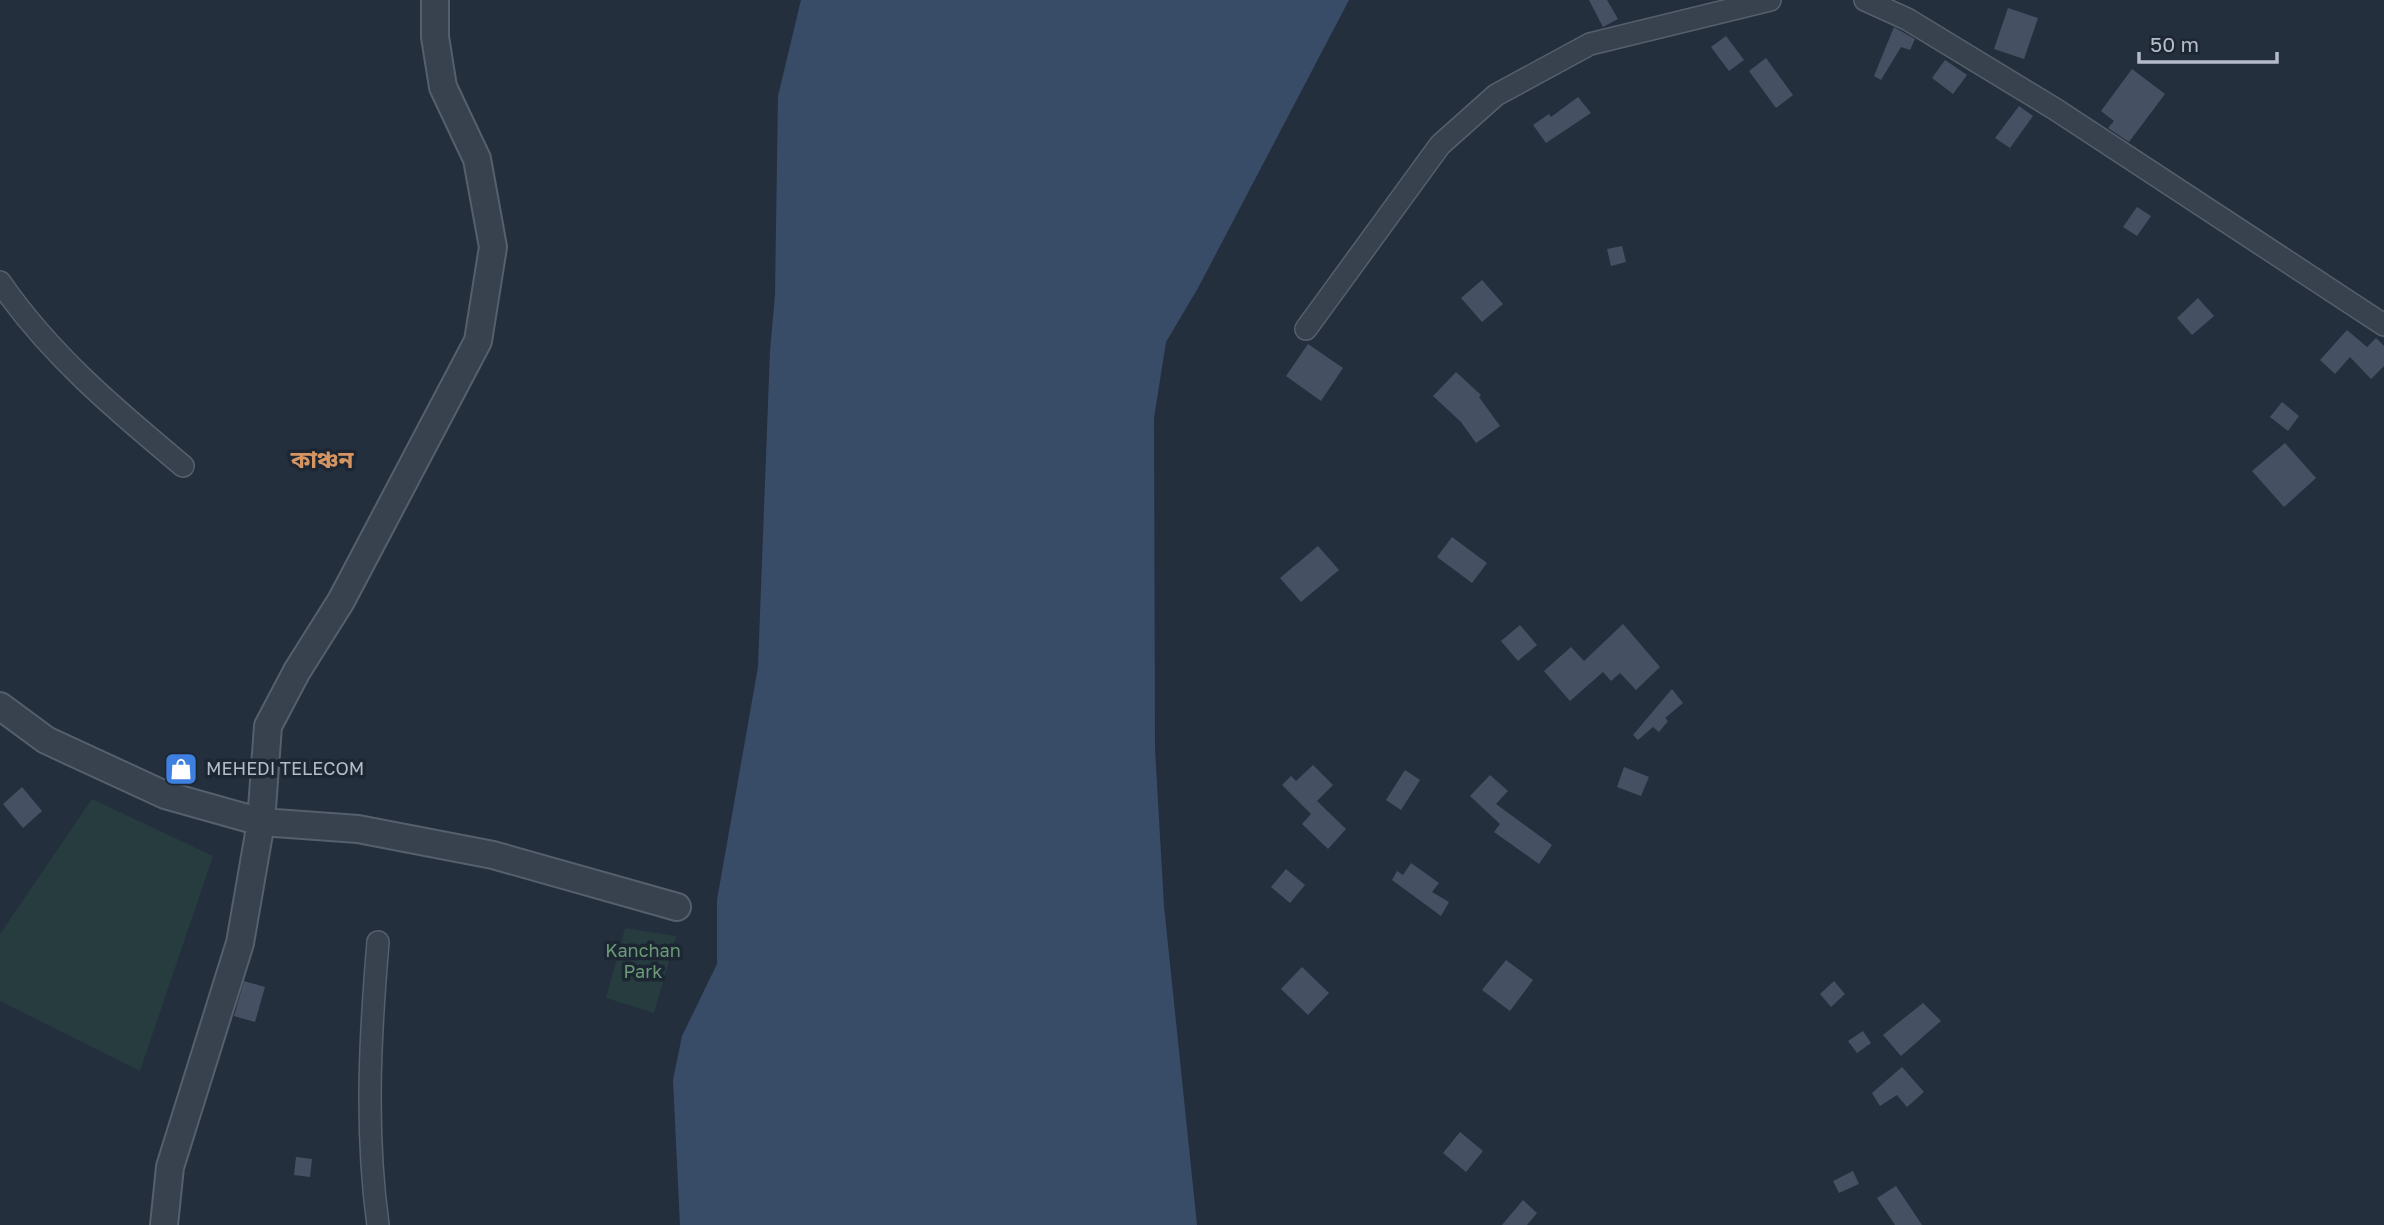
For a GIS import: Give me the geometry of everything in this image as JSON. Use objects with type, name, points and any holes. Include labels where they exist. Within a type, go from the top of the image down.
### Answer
[{"type":"street","points":[[164,1225],[170,1167],[240,943],[261,822],[268,726],[297,671],[335,613],[478,341],[493,247],[477,159],[443,88],[435,37],[435,0]]},
{"type":"street","points":[[1306,329],[1440,145],[1496,96],[1590,44],[1770,0]]},
{"type":"street","points":[[1865,0],[1907,19],[2055,109],[2384,325]]},
{"type":"street","points":[[0,282],[15,304],[99,397],[183,466]]},
{"type":"street","points":[[0,706],[46,740],[165,795],[261,822],[358,828],[493,855],[677,907]]},
{"type":"street","points":[[377,1225],[371,1172],[369,1098],[378,942]]},
{"type":"green space","points":[[92,799],[213,856],[140,1071],[0,1001],[0,934]]},
{"type":"green space","name":"Kanchan Park","points":[[625,928],[676,936],[654,1013],[606,998]]},
{"type":"water","points":[[801,0],[1349,0],[1198,288],[1166,342],[1154,418],[1155,749],[1164,906],[1197,1225],[680,1225],[673,1080],[682,1036],[717,964],[717,900],[758,667],[770,351],[775,295],[778,96]]},
{"type":"building","points":[[1589,0],[1607,0],[1618,19],[1603,27]]},
{"type":"building","points":[[2008,8],[2038,18],[2024,59],[1994,49]]},
{"type":"building","points":[[1894,27],[1915,39],[1910,50],[1901,47],[1881,80],[1874,76]]},
{"type":"building","points":[[1726,36],[1744,60],[1729,71],[1711,47]]},
{"type":"building","points":[[1766,58],[1793,95],[1776,108],[1749,71]]},
{"type":"building","points":[[1945,60],[1967,75],[1953,94],[1932,78]]},
{"type":"building","points":[[2132,69],[2165,94],[2129,142],[2108,128],[2114,121],[2101,111]]},
{"type":"building","points":[[1578,97],[1591,113],[1546,143],[1533,125],[1549,114],[1551,117]]},
{"type":"building","points":[[2019,106],[2033,116],[2010,148],[1995,138]]},
{"type":"building","points":[[2137,207],[2151,216],[2137,236],[2123,227]]},
{"type":"building","points":[[1622,246],[1626,262],[1611,266],[1607,249]]},
{"type":"building","points":[[1482,280],[1503,304],[1482,322],[1461,298]]},
{"type":"building","points":[[2198,298],[2214,316],[2192,335],[2177,318]]},
{"type":"building","points":[[2347,330],[2367,347],[2376,338],[2384,346],[2384,366],[2371,379],[2350,357],[2335,374],[2320,360]]},
{"type":"building","points":[[1308,344],[1343,368],[1321,401],[1286,376]]},
{"type":"building","points":[[1456,372],[1481,395],[1479,397],[1500,426],[1476,443],[1461,422],[1433,396]]},
{"type":"building","points":[[2282,402],[2299,416],[2288,431],[2270,417]]},
{"type":"building","points":[[2285,443],[2316,478],[2284,507],[2252,471]]},
{"type":"building","points":[[1452,537],[1487,563],[1472,583],[1437,557]]},
{"type":"building","points":[[1318,546],[1339,570],[1301,602],[1280,578]]},
{"type":"building","points":[[1623,624],[1660,667],[1636,690],[1620,673],[1611,681],[1603,672],[1570,701],[1544,671],[1571,647],[1584,661]]},
{"type":"building","points":[[1520,625],[1537,645],[1518,661],[1501,641]]},
{"type":"building","points":[[1672,689],[1683,703],[1665,718],[1668,721],[1659,732],[1653,727],[1638,740],[1633,735]]},
{"type":"building","points":[[1313,765],[1333,785],[1317,801],[1346,829],[1328,849],[1302,824],[1311,814],[1282,785],[1291,776],[1296,781]]},
{"type":"building","points":[[1624,767],[1649,777],[1641,796],[1617,787]]},
{"type":"building","points":[[1405,770],[1420,780],[1401,810],[1386,800]]},
{"type":"building","points":[[1490,775],[1508,791],[1496,804],[1552,845],[1539,864],[1494,832],[1500,824],[1470,796]]},
{"type":"building","points":[[22,787],[42,811],[23,828],[3,804]]},
{"type":"building","points":[[1411,863],[1439,883],[1432,892],[1449,902],[1441,916],[1392,880],[1397,871],[1403,875]]},
{"type":"building","points":[[1286,869],[1305,885],[1290,903],[1271,887]]},
{"type":"building","points":[[1506,960],[1533,980],[1510,1011],[1482,990]]},
{"type":"building","points":[[1302,967],[1329,993],[1308,1015],[1281,989]]},
{"type":"building","points":[[244,981],[265,987],[255,1022],[234,1016]]},
{"type":"building","points":[[1834,981],[1845,994],[1831,1007],[1820,994]]},
{"type":"building","points":[[1923,1003],[1941,1021],[1901,1056],[1883,1035]]},
{"type":"building","points":[[1863,1031],[1871,1043],[1857,1053],[1848,1041]]},
{"type":"building","points":[[1902,1067],[1924,1092],[1907,1107],[1897,1095],[1880,1106],[1872,1093]]},
{"type":"building","points":[[1460,1132],[1483,1151],[1466,1172],[1443,1153]]},
{"type":"building","points":[[296,1157],[312,1159],[310,1177],[294,1175]]},
{"type":"building","points":[[1853,1171],[1859,1184],[1839,1193],[1833,1181]]},
{"type":"building","points":[[1896,1186],[1922,1225],[1895,1225],[1877,1198]]},
{"type":"building","points":[[1523,1200],[1537,1213],[1527,1225],[1502,1225]]},
{"type":"place","name":"MEHEDI TELECOM","points":[[181,769]]},
{"type":"district","name":"কাঞ্চন","points":[[322,460]]}]
